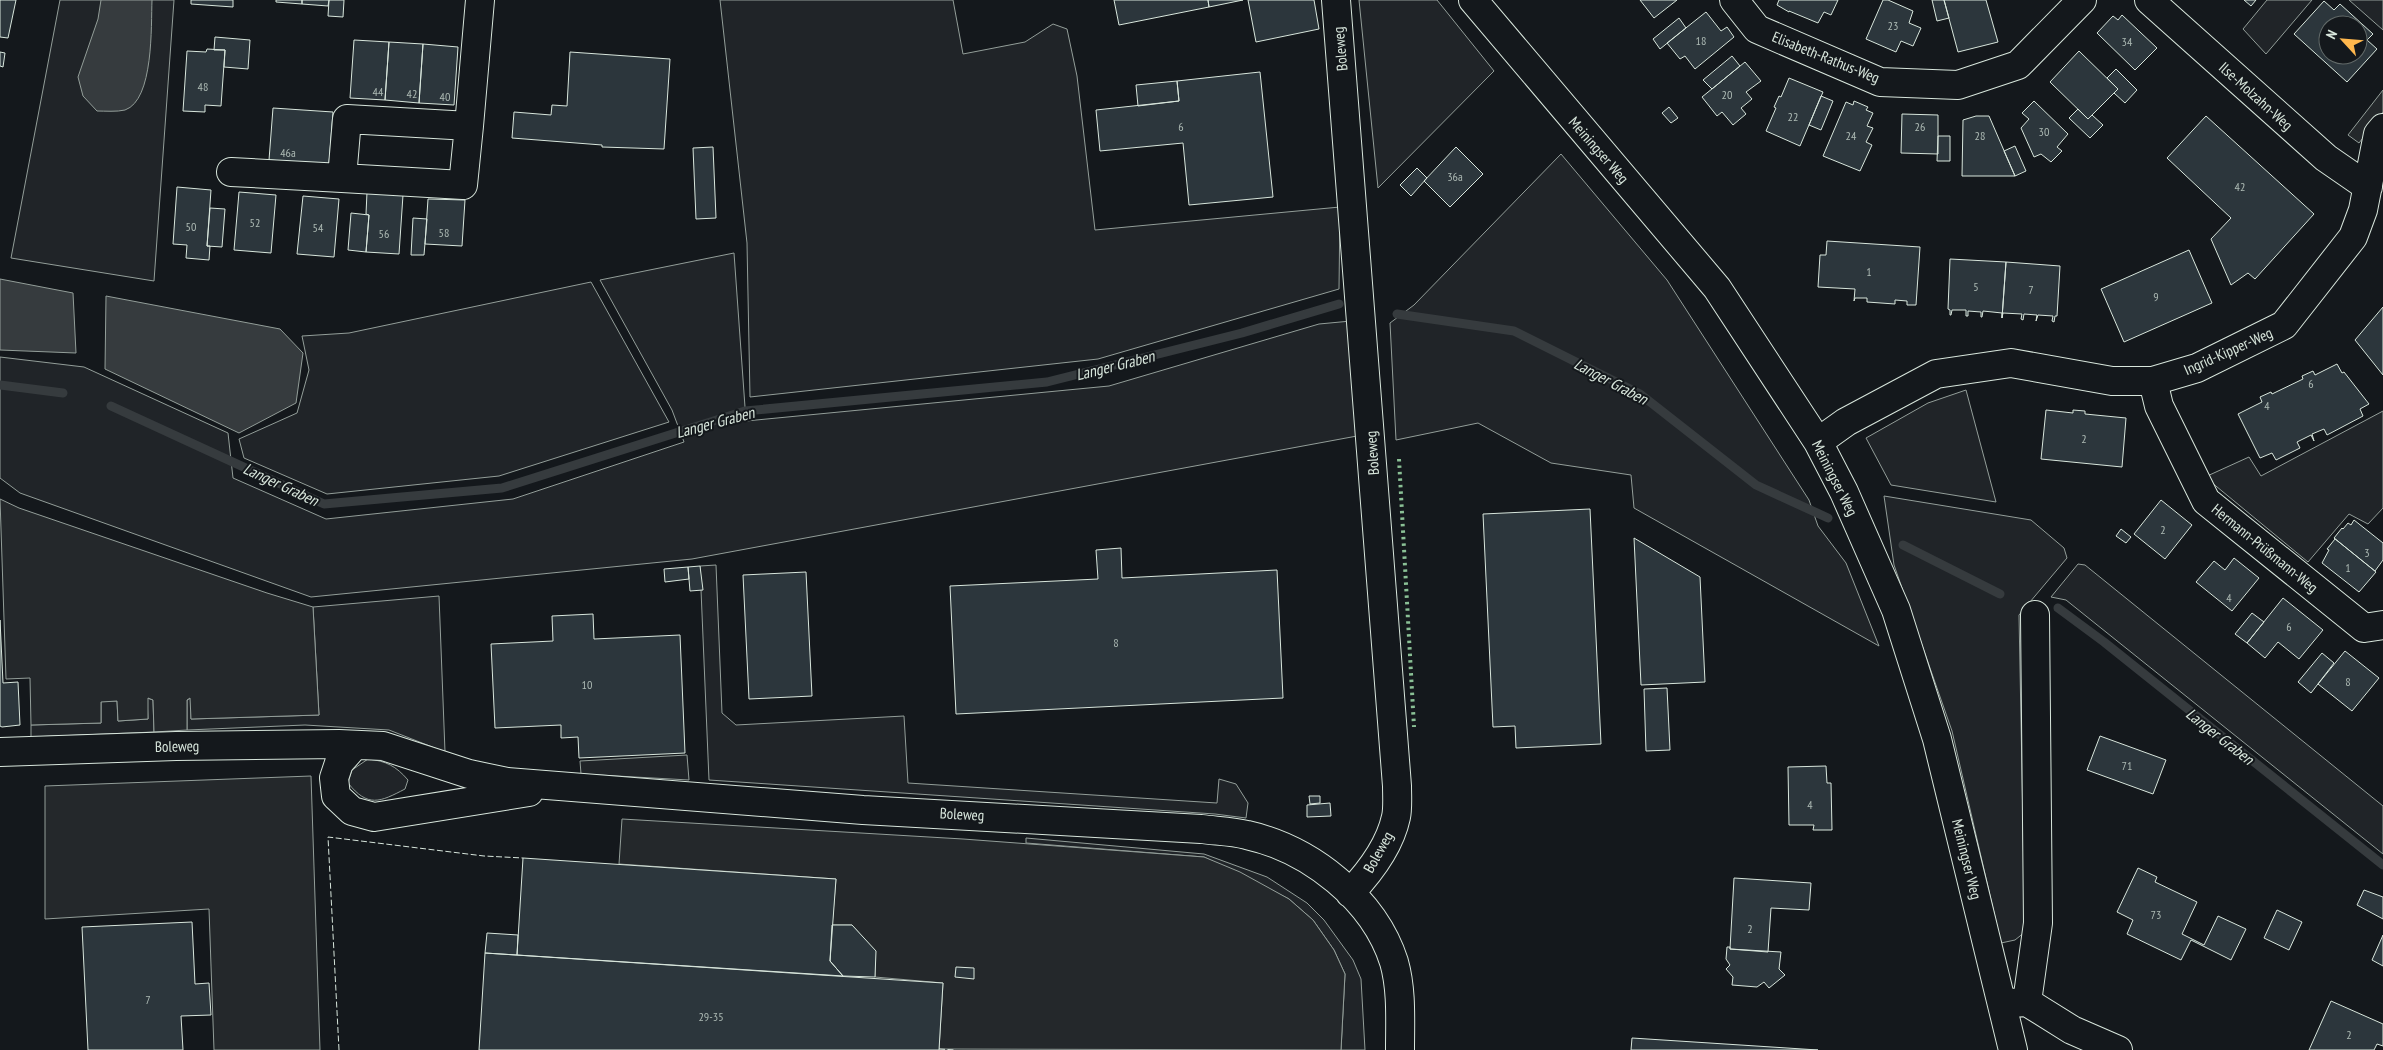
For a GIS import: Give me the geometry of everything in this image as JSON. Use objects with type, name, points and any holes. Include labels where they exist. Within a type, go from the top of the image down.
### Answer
[{"type":"street","points":[[231,172],[462,185],[480,0]]},
{"type":"street","name":"Boleweg","points":[[1336,0],[1397,786],[1396,817],[1384,847],[1362,880],[1350,892]]},
{"type":"street","name":"Meiningser Weg","points":[[1473,0],[1718,288],[1818,442],[1844,492],[1896,610],[1938,739],[2014,1003]]},
{"type":"street","name":"Elisabeth-Rathus-Weg","points":[[1734,0],[1758,29],[1880,82],[1958,85],[2018,65],[2082,0]]},
{"type":"street","name":"Ilse-Molzahn-Weg","points":[[2149,0],[2326,158],[2368,187]]},
{"type":"street","points":[[342,178],[347,119],[469,126]]},
{"type":"street","name":"Ingrid-Kipper-Weg","points":[[1818,442],[1846,422],[1936,374],[2012,363],[2112,381],[2153,381],[2197,368],[2284,325],[2353,237],[2359,226],[2378,134],[2383,128]]},
{"type":"street","name":"Hermann-Prüßmann-Weg","points":[[2153,381],[2159,406],[2206,501],[2364,628],[2383,625]]},
{"type":"street","name":"Meiningser Weg","points":[[2013,1050],[2014,1003],[2038,923],[2035,615]]},
{"type":"street","name":"Boleweg","points":[[354,745],[339,763],[334,778],[336,796],[352,812],[374,817],[557,787]]},
{"type":"street","name":"Boleweg","points":[[0,752],[112,747],[383,746],[469,774],[507,782],[863,810],[1201,829],[1247,835],[1293,851],[1350,892],[1368,913],[1386,941],[1394,963],[1399,986],[1400,1050]]},
{"type":"street","points":[[2014,1003],[2118,1050]]},
{"type":"shaded area","points":[[60,0],[174,0],[154,281],[11,258]]},
{"type":"shaded area","points":[[101,0],[152,0],[151,43],[146,77],[141,92],[134,103],[125,110],[97,111],[83,96],[78,77],[98,19]]},
{"type":"shaded area","points":[[720,0],[953,0],[963,54],[1025,42],[1053,24],[1067,29],[1077,76],[1095,230],[1340,207],[1339,289],[1098,359],[750,397],[747,243]]},
{"type":"shaded area","points":[[1359,0],[1437,0],[1494,71],[1378,188]]},
{"type":"shaded area","points":[[2267,0],[2312,0],[2266,54],[2243,29]]},
{"type":"shaded area","points":[[2349,0],[2383,0],[2383,30],[2368,15]]},
{"type":"shaded area","points":[[2383,90],[2383,112],[2359,143],[2348,135]]},
{"type":"shaded area","points":[[1561,154],[1667,280],[1809,500],[1818,526],[1846,563],[1879,646],[1634,508],[1631,475],[1551,463],[1478,423],[1396,440],[1390,323],[1414,305]]},
{"type":"shaded area","points":[[734,253],[746,421],[1109,386],[1319,324],[1351,321],[1357,436],[692,559],[311,597],[20,493],[0,478],[0,357],[84,367],[228,433],[233,478],[326,519],[513,499],[684,442],[672,410],[600,280]]},
{"type":"shaded area","points":[[0,279],[73,293],[76,353],[0,350]]},
{"type":"shaded area","points":[[591,282],[669,422],[499,476],[327,494],[244,458],[239,439],[297,413],[309,370],[302,336],[349,333]]},
{"type":"shaded area","points":[[106,296],[280,329],[303,353],[296,403],[239,433],[105,369]]},
{"type":"shaded area","points":[[1966,390],[1996,502],[1891,485],[1866,438],[1928,403]]},
{"type":"shaded area","points":[[2383,411],[2383,508],[2368,524],[2349,514],[2308,562],[2205,477],[2249,457],[2261,476]]},
{"type":"shaded area","points":[[1884,496],[2031,520],[2064,548],[2067,558],[2019,615],[2025,932],[2015,940],[2001,943],[1952,731],[1894,565]]},
{"type":"shaded area","points":[[0,499],[19,508],[313,607],[319,715],[191,719],[190,698],[187,700],[187,730],[154,732],[153,700],[148,698],[148,719],[118,721],[117,701],[101,702],[101,723],[31,725],[30,678],[6,679]]},
{"type":"shaded area","points":[[2078,564],[2085,565],[2383,806],[2383,854],[2066,600],[2051,597]]},
{"type":"shaded area","points":[[716,565],[722,713],[736,725],[904,716],[908,783],[1217,803],[1219,779],[1236,784],[1248,803],[1246,818],[1215,814],[709,780],[700,566]]},
{"type":"shaded area","points":[[439,596],[445,752],[389,730],[305,725],[187,730],[187,700],[191,698],[191,719],[319,715],[313,607]]},
{"type":"shaded area","points":[[147,698],[153,700],[154,732],[31,737],[31,725],[101,723],[101,701],[117,701],[118,721],[148,719]]},
{"type":"shaded area","points":[[687,755],[689,780],[581,774],[580,761]]},
{"type":"shaded area","points":[[368,759],[380,761],[399,771],[408,780],[405,789],[388,797],[375,800],[368,799],[355,791],[348,783],[352,770]]},
{"type":"shaded area","points":[[311,776],[320,1050],[214,1050],[209,909],[45,919],[45,786]]},
{"type":"shaded area","points":[[622,819],[963,839],[1204,857],[1240,872],[1289,899],[1313,920],[1334,950],[1345,974],[1341,1050],[939,1049],[943,983],[875,977],[875,951],[852,925],[832,925],[836,879],[619,864]]},
{"type":"shaded area","points":[[1026,838],[1204,854],[1267,877],[1307,903],[1324,920],[1353,960],[1361,979],[1365,1050],[1341,1050],[1345,974],[1334,950],[1313,920],[1289,899],[1204,857],[1026,843]]},
{"type":"building","points":[[0,0],[16,0],[8,38],[0,37]]},
{"type":"building","points":[[191,0],[233,0],[233,7],[191,4]]},
{"type":"building","points":[[276,0],[302,0],[302,4],[276,2]]},
{"type":"building","points":[[302,0],[329,0],[328,6],[302,4]]},
{"type":"building","points":[[329,0],[344,0],[343,17],[328,16]]},
{"type":"building","points":[[1114,0],[1208,0],[1209,7],[1119,25]]},
{"type":"building","points":[[1208,0],[1243,0],[1209,7]]},
{"type":"building","points":[[1248,0],[1314,0],[1319,29],[1256,42]]},
{"type":"building","points":[[1640,0],[1677,0],[1654,18]]},
{"type":"building","points":[[1779,0],[1838,0],[1831,15],[1824,12],[1818,23],[1789,12],[1777,5]]},
{"type":"building","points":[[1883,0],[1888,0],[1913,11],[1909,23],[1921,28],[1913,46],[1901,41],[1896,52],[1866,39]]},
{"type":"building","points":[[1932,0],[1944,0],[1949,18],[1937,21]]},
{"type":"building","points":[[1944,0],[1986,0],[1998,42],[1958,52]]},
{"type":"building","points":[[2244,0],[2256,0],[2251,6]]},
{"type":"building","points":[[2324,1],[2334,10],[2340,4],[2352,15],[2318,15],[2318,56],[2294,34]]},
{"type":"building","points":[[1706,12],[1721,31],[1727,27],[1734,37],[1695,69],[1685,56],[1680,59],[1667,43]]},
{"type":"building","points":[[2122,15],[2157,48],[2135,70],[2097,33],[2113,16],[2118,20]]},
{"type":"building","points":[[1679,18],[1686,28],[1660,49],[1653,39]]},
{"type":"building","points":[[2368,29],[2373,34],[2368,39]]},
{"type":"building","points":[[215,37],[250,40],[248,69],[224,67],[225,50],[214,50]]},
{"type":"building","points":[[354,40],[389,42],[385,100],[350,98]]},
{"type":"building","points":[[2368,41],[2377,49],[2368,59]]},
{"type":"building","points":[[389,42],[423,44],[419,103],[385,100]]},
{"type":"building","points":[[423,44],[458,47],[454,105],[419,103]]},
{"type":"building","points":[[207,49],[225,50],[221,106],[205,105],[205,112],[183,111],[187,51],[206,52]]},
{"type":"building","points":[[2079,51],[2118,89],[2088,119],[2050,82]]},
{"type":"building","points":[[0,52],[5,53],[3,67],[0,66]]},
{"type":"building","points":[[570,52],[670,59],[664,149],[602,147],[602,145],[512,138],[514,112],[551,115],[552,105],[567,106]]},
{"type":"building","points":[[1732,56],[1740,66],[1712,89],[1703,80]]},
{"type":"building","points":[[1745,62],[1761,81],[1746,92],[1752,99],[1741,108],[1746,114],[1733,125],[1722,112],[1717,116],[1702,97]]},
{"type":"building","points":[[2328,65],[2362,65],[2347,82]]},
{"type":"building","points":[[2116,69],[2137,90],[2125,103],[2114,93],[2118,89],[2107,78]]},
{"type":"building","points":[[1260,72],[1273,197],[1189,205],[1183,143],[1100,151],[1096,110],[1179,101],[1177,81]]},
{"type":"building","points":[[1789,78],[1823,92],[1800,146],[1766,131],[1776,108],[1774,107],[1779,96],[1781,97]]},
{"type":"building","points":[[1177,81],[1179,101],[1138,106],[1136,85]]},
{"type":"building","points":[[1821,96],[1833,101],[1821,130],[1809,125]]},
{"type":"building","points":[[1854,101],[1868,107],[1866,110],[1873,113],[1867,126],[1873,128],[1866,142],[1872,145],[1860,171],[1823,156],[1846,102],[1853,105]]},
{"type":"building","points":[[2034,101],[2068,134],[2057,147],[2062,151],[2051,162],[2041,154],[2034,157],[2021,128],[2029,119],[2022,113]]},
{"type":"building","points":[[1669,107],[1678,118],[1671,123],[1662,113]]},
{"type":"building","points":[[273,108],[333,112],[329,164],[269,160]]},
{"type":"building","points":[[2078,109],[2088,119],[2092,115],[2103,125],[2090,138],[2069,118]]},
{"type":"building","points":[[1902,114],[1938,115],[1938,154],[1901,153]]},
{"type":"building","points":[[1976,116],[1989,116],[2015,176],[1962,176],[1963,120]]},
{"type":"building","points":[[2206,116],[2314,214],[2255,279],[2248,273],[2231,285],[2211,239],[2231,218],[2167,158]]},
{"type":"building","points":[[1938,136],[1950,136],[1950,161],[1937,161]]},
{"type":"building","points":[[2015,146],[2026,171],[2015,176],[2004,151]]},
{"type":"building","points":[[713,147],[716,218],[696,219],[693,148]]},
{"type":"building","points":[[1456,147],[1483,174],[1450,207],[1424,181]]},
{"type":"building","points":[[1417,168],[1427,178],[1411,196],[1400,185]]},
{"type":"building","points":[[177,187],[211,190],[207,246],[210,246],[209,260],[186,258],[187,245],[173,244]]},
{"type":"building","points":[[239,192],[276,195],[271,253],[234,250]]},
{"type":"building","points":[[367,192],[403,195],[399,254],[366,252],[369,215],[366,214]]},
{"type":"building","points":[[303,196],[339,199],[334,257],[297,254]]},
{"type":"building","points":[[428,199],[465,200],[462,246],[425,244]]},
{"type":"building","points":[[210,208],[225,209],[222,247],[207,246]]},
{"type":"building","points":[[351,213],[369,215],[366,252],[348,250]]},
{"type":"building","points":[[413,218],[427,219],[424,255],[411,255]]},
{"type":"building","points":[[1827,241],[1920,247],[1916,305],[1907,305],[1907,301],[1895,300],[1895,304],[1867,302],[1867,298],[1855,298],[1854,301],[1855,289],[1818,287],[1820,255],[1826,255]]},
{"type":"building","points":[[2189,250],[2212,303],[2124,342],[2101,289]]},
{"type":"building","points":[[1950,259],[2006,262],[2002,318],[2002,313],[1983,311],[1982,317],[1981,312],[1968,311],[1968,316],[1966,316],[1966,310],[1952,310],[1950,315],[1950,310],[1948,309]]},
{"type":"building","points":[[2006,262],[2060,266],[2057,316],[2055,316],[2054,322],[2052,321],[2053,316],[2038,315],[2036,321],[2037,315],[2024,314],[2023,320],[2021,319],[2022,314],[2003,313],[2002,318]]},
{"type":"building","points":[[2383,307],[2383,375],[2355,340]]},
{"type":"building","points":[[2337,364],[2342,373],[2344,372],[2369,404],[2360,409],[2363,416],[2327,435],[2324,429],[2312,434],[2314,441],[2311,435],[2297,442],[2300,448],[2276,460],[2272,453],[2260,458],[2238,414],[2262,402],[2260,397],[2271,392],[2272,394],[2303,379],[2302,376],[2313,371],[2315,375]]},
{"type":"building","points":[[2046,410],[2073,413],[2073,410],[2085,411],[2085,414],[2126,418],[2122,467],[2041,459]]},
{"type":"building","points":[[2161,500],[2192,525],[2165,559],[2134,534]]},
{"type":"building","points":[[1590,509],[1601,744],[1516,748],[1515,726],[1493,727],[1483,514]]},
{"type":"building","points":[[2354,520],[2383,543],[2383,560],[2375,571],[2334,538],[2342,528],[2348,523],[2351,525]]},
{"type":"building","points":[[2121,529],[2131,537],[2126,543],[2116,536]]},
{"type":"building","points":[[1634,538],[1700,577],[1705,682],[1641,685]]},
{"type":"building","points":[[2334,538],[2376,572],[2359,592],[2322,563],[2329,550],[2327,549]]},
{"type":"building","points":[[1121,548],[1122,578],[1277,570],[1283,698],[956,714],[950,586],[1098,579],[1096,550]]},
{"type":"building","points":[[2234,558],[2259,578],[2232,611],[2196,582],[2214,561],[2225,570]]},
{"type":"building","points":[[700,566],[703,590],[690,591],[688,567]]},
{"type":"building","points":[[688,567],[689,579],[665,582],[664,569]]},
{"type":"building","points":[[806,572],[812,696],[749,699],[743,575]]},
{"type":"building","points":[[2283,598],[2323,630],[2299,659],[2278,642],[2265,658],[2247,643]]},
{"type":"building","points":[[2252,613],[2264,622],[2247,643],[2235,634]]},
{"type":"building","points":[[593,614],[594,639],[680,635],[685,753],[579,758],[578,737],[561,738],[561,725],[495,728],[491,644],[553,641],[552,616]]},
{"type":"building","points":[[0,620],[3,683],[18,682],[20,725],[2,727],[0,726]]},
{"type":"building","points":[[2345,651],[2379,678],[2352,711],[2318,684]]},
{"type":"building","points":[[2322,653],[2334,663],[2311,693],[2298,682]]},
{"type":"building","points":[[1667,688],[1670,750],[1646,751],[1644,689]]},
{"type":"building","points":[[2100,736],[2166,760],[2153,794],[2087,770]]},
{"type":"building","points":[[1826,766],[1827,783],[1831,783],[1832,830],[1813,830],[1814,825],[1789,825],[1788,767]]},
{"type":"building","points":[[1309,796],[1320,796],[1320,803],[1310,804]]},
{"type":"building","points":[[1330,803],[1331,816],[1307,817],[1307,805]]},
{"type":"building","points":[[523,858],[836,879],[830,961],[843,976],[517,955]]},
{"type":"building","points":[[2138,868],[2157,877],[2155,882],[2197,902],[2182,934],[2204,945],[2218,916],[2246,929],[2231,960],[2191,940],[2181,960],[2127,934],[2133,920],[2117,912]]},
{"type":"building","points":[[1734,878],[1811,883],[1809,910],[1771,908],[1768,952],[1730,949]]},
{"type":"building","points":[[2364,890],[2383,897],[2383,919],[2357,905]]},
{"type":"building","points":[[2277,910],[2302,922],[2289,950],[2264,938]]},
{"type":"building","points":[[192,922],[195,984],[209,983],[211,1015],[181,1016],[183,1050],[88,1050],[82,927]]},
{"type":"building","points":[[832,925],[852,925],[876,951],[875,977],[843,976],[830,961]]},
{"type":"building","points":[[487,933],[518,935],[517,955],[485,953]]},
{"type":"building","points":[[2383,935],[2383,966],[2372,960]]},
{"type":"building","points":[[1727,947],[1730,947],[1730,949],[1781,952],[1779,969],[1785,975],[1769,988],[1764,982],[1757,987],[1732,985],[1733,977],[1726,969],[1730,965],[1726,959]]},
{"type":"building","points":[[485,953],[943,983],[939,1050],[479,1050]]},
{"type":"building","points":[[956,967],[974,968],[974,979],[955,977]]},
{"type":"building","points":[[2331,1001],[2383,1024],[2383,1046],[2377,1044],[2374,1050],[2309,1050]]},
{"type":"building","points":[[1632,1038],[1818,1050],[1631,1050]]},
{"type":"waterway","name":"Langer Graben","points":[[111,406],[324,504],[502,488],[745,411],[1047,382],[1242,333],[1339,304]]},
{"type":"waterway","name":"Langer Graben","points":[[1397,314],[1514,331],[1640,394],[1756,485],[1828,518]]},
{"type":"waterway","name":"Langer Graben","points":[[0,385],[63,393]]},
{"type":"waterway","name":"Langer Graben","points":[[1903,545],[2000,594]]},
{"type":"waterway","name":"Langer Graben","points":[[2058,608],[2104,642],[2383,865]]},
{"type":"hedge","points":[[1399,459],[1414,727]]},
{"type":"fence","points":[[339,1050],[328,837],[484,856],[523,858]]},
{"type":"fence","points":[[939,1049],[956,1050]]}]
